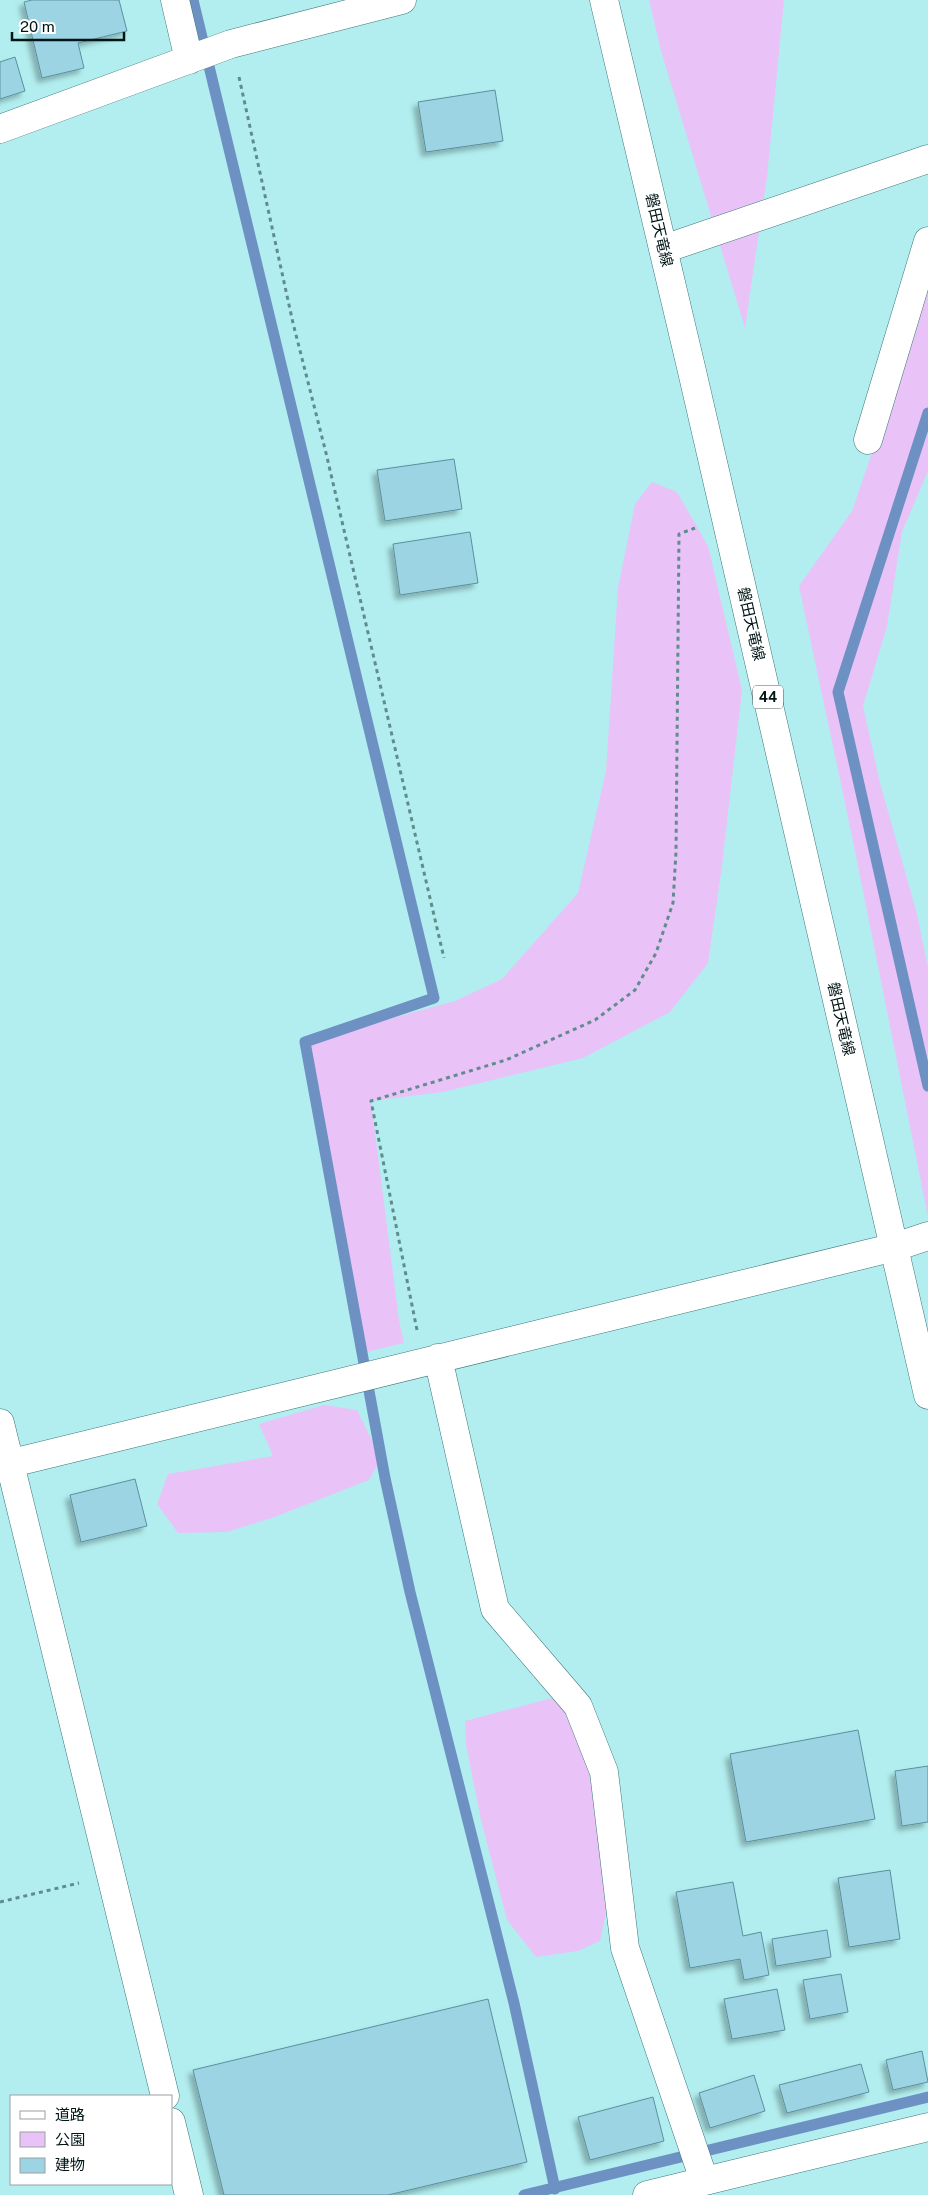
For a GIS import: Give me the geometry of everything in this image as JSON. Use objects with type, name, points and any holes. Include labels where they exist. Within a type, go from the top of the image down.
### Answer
[{"type":"street","points":[[175,0],[190,60]]},
{"type":"street","points":[[0,129],[231,44],[402,0]]},
{"type":"street","name":"磐田天竜線","points":[[604,0],[726,515],[928,1395]]},
{"type":"street","points":[[664,249],[928,159]]},
{"type":"street","points":[[868,440],[928,242]]},
{"type":"street","points":[[5,1465],[895,1246],[928,1236]]},
{"type":"street","points":[[430,1359],[495,1609],[578,1706],[604,1772],[625,1948],[704,2180]]},
{"type":"street","points":[[0,1423],[5,1465],[111,1876],[165,2095]]},
{"type":"street","points":[[172,2126],[189,2195]]},
{"type":"street","points":[[647,2195],[928,2127]]},
{"type":"path","points":[[231,44],[293,323],[326,453],[444,958]]},
{"type":"path","points":[[430,1359],[371,1101],[506,1060],[595,1020],[635,990],[656,953],[673,903],[676,852],[679,534],[726,515]]},
{"type":"path","points":[[0,1902],[111,1876]]},
{"type":"green space","points":[[649,0],[784,0],[767,177],[745,328],[661,51]]},
{"type":"green space","points":[[928,289],[928,471],[902,532],[887,626],[863,706],[880,783],[917,914],[928,968],[928,1217],[853,841],[799,586],[852,511]]},
{"type":"green space","points":[[652,482],[677,492],[708,546],[742,690],[722,866],[708,963],[670,1012],[583,1058],[443,1092],[371,1101],[399,1320],[404,1343],[362,1353],[305,1042],[455,1001],[502,979],[578,893],[606,771],[618,588],[635,504]]},
{"type":"green space","points":[[324,1405],[357,1410],[381,1459],[369,1480],[272,1518],[227,1532],[178,1533],[157,1504],[168,1474],[273,1456],[259,1424]]},
{"type":"green space","points":[[552,1698],[587,1731],[590,1776],[608,1903],[600,1941],[578,1951],[536,1957],[507,1920],[481,1820],[466,1745],[465,1721]]},
{"type":"building","points":[[32,0],[119,0],[127,31],[78,43],[84,68],[42,78],[24,2]]},
{"type":"building","points":[[15,57],[25,91],[0,99],[0,62]]},
{"type":"building","points":[[495,90],[503,141],[426,152],[418,102]]},
{"type":"building","points":[[454,459],[462,509],[385,521],[377,470]]},
{"type":"building","points":[[470,532],[478,583],[400,595],[393,544]]},
{"type":"building","points":[[135,1479],[147,1526],[81,1542],[70,1495]]},
{"type":"building","points":[[858,1730],[875,1819],[746,1842],[730,1754]]},
{"type":"building","points":[[928,1766],[928,1822],[902,1826],[895,1771]]},
{"type":"building","points":[[890,1870],[900,1939],[849,1947],[838,1878]]},
{"type":"building","points":[[733,1882],[743,1936],[761,1932],[769,1975],[744,1980],[740,1959],[690,1968],[676,1892]]},
{"type":"building","points":[[827,1930],[831,1957],[776,1966],[772,1939]]},
{"type":"building","points":[[841,1974],[848,2012],[810,2019],[803,1980]]},
{"type":"building","points":[[777,1989],[785,2030],[732,2039],[724,1999]]},
{"type":"building","points":[[488,1999],[527,2162],[388,2195],[224,2195],[193,2070]]},
{"type":"building","points":[[922,2051],[928,2082],[893,2090],[886,2060]]},
{"type":"building","points":[[861,2064],[869,2092],[787,2113],[779,2085]]},
{"type":"building","points":[[754,2075],[765,2111],[710,2128],[699,2093]]},
{"type":"building","points":[[653,2097],[664,2141],[590,2160],[578,2117]]},
{"type":"waterway","points":[[193,0],[434,998],[305,1042],[385,1478],[410,1592],[514,2003],[555,2189]]},
{"type":"waterway","points":[[928,413],[838,692],[928,1086]]},
{"type":"waterway","points":[[524,2195],[928,2097]]}]
